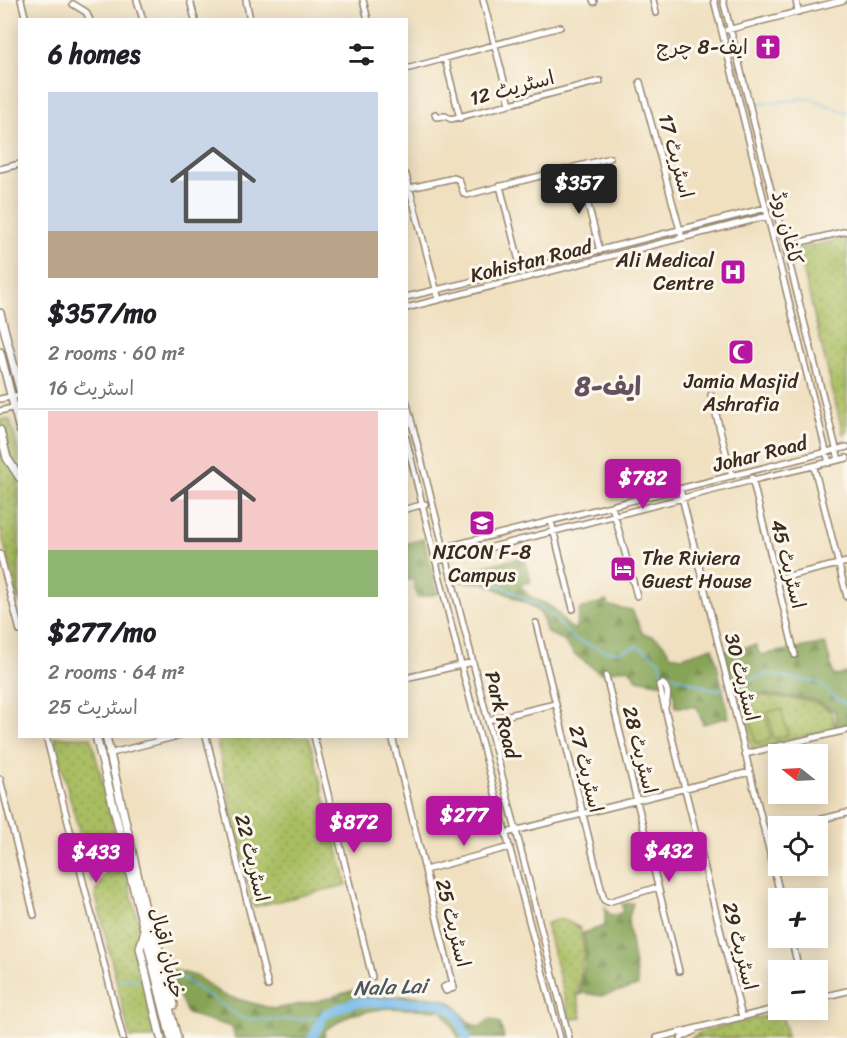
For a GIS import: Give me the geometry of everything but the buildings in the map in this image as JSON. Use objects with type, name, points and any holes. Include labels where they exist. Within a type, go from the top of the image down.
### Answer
[{"type":"main road","points":[[0,313],[18,384]]},
{"type":"main road","points":[[0,354],[11,397],[17,406]]},
{"type":"main road","points":[[0,430],[8,458],[18,475]]},
{"type":"main road","name":"خیابان اقبال","points":[[96,738],[177,1038]]},
{"type":"main road","name":"خیابان اقبال","points":[[106,738],[171,1038]]},
{"type":"main road","points":[[161,1038],[140,948],[147,931],[158,943],[182,1038]]},
{"type":"street","points":[[21,0],[26,18]]},
{"type":"street","points":[[137,0],[142,18]]},
{"type":"street","points":[[190,0],[194,18]]},
{"type":"street","points":[[246,0],[250,18]]},
{"type":"street","points":[[363,0],[368,18]]},
{"type":"street","points":[[483,0],[510,104]]},
{"type":"street","points":[[653,0],[656,13]]},
{"type":"street","name":"کاغان روڈ","points":[[714,0],[830,463]]},
{"type":"street","name":"کاغان روڈ","points":[[723,0],[839,460]]},
{"type":"street","points":[[796,0],[798,12]]},
{"type":"street","points":[[723,32],[844,0]]},
{"type":"street","points":[[73,4],[86,12],[89,18]]},
{"type":"street","points":[[408,68],[560,27]]},
{"type":"street","points":[[445,59],[460,118]]},
{"type":"street","name":"اسٹریٹ 12","points":[[435,114],[436,117],[460,118],[600,81]]},
{"type":"street","name":"اسٹریٹ 17","points":[[640,81],[682,238]]},
{"type":"street","points":[[439,300],[408,189],[454,177],[459,180],[464,194],[467,195],[610,158]]},
{"type":"street","points":[[0,169],[18,164]]},
{"type":"street","points":[[578,166],[601,259]]},
{"type":"street","points":[[500,186],[524,278]]},
{"type":"street","name":"Kohistan Road","points":[[408,296],[600,251],[766,208]]},
{"type":"street","name":"Kohistan Road","points":[[408,308],[768,216]]},
{"type":"street","points":[[785,246],[847,231]]},
{"type":"street","points":[[454,285],[457,295]]},
{"type":"street","points":[[791,309],[800,307]]},
{"type":"street","points":[[0,399],[18,393]]},
{"type":"street","points":[[711,395],[732,476]]},
{"type":"street","points":[[0,411],[17,406]]},
{"type":"street","name":"Park Road","points":[[408,408],[569,1038]]},
{"type":"street","points":[[818,416],[827,414]]},
{"type":"street","name":"Park Road","points":[[408,446],[438,561],[461,665],[560,1038]]},
{"type":"street","name":"Johar Road","points":[[435,550],[847,447]]},
{"type":"street","name":"Johar Road","points":[[438,561],[847,458]]},
{"type":"street","points":[[814,467],[847,597]]},
{"type":"street","name":"اسٹریٹ 45","points":[[750,471],[795,655]]},
{"type":"street","name":"اسٹریٹ 30","points":[[680,489],[778,888]]},
{"type":"street","points":[[408,509],[432,503]]},
{"type":"street","points":[[612,506],[638,596]]},
{"type":"street","points":[[551,521],[573,609]]},
{"type":"street","points":[[0,554],[18,624]]},
{"type":"street","points":[[776,579],[847,562]]},
{"type":"street","name":"اسٹریٹ 27","points":[[536,623],[605,902],[658,887]]},
{"type":"street","points":[[408,678],[473,662]]},
{"type":"street","name":"اسٹریٹ 28","points":[[606,676],[679,971]]},
{"type":"street","points":[[488,720],[555,704]]},
{"type":"street","name":"اسٹریٹ 29","points":[[665,708],[742,1017]]},
{"type":"street","points":[[745,754],[847,730]]},
{"type":"street","points":[[47,738],[123,1038]]},
{"type":"street","points":[[101,756],[170,738]]},
{"type":"street","name":"اسٹریٹ 22","points":[[207,738],[268,986]]},
{"type":"street","points":[[314,738],[372,977]]},
{"type":"street","name":"اسٹریٹ 25","points":[[392,738],[454,988],[446,991],[444,987],[452,982]]},
{"type":"street","points":[[506,833],[750,772]]},
{"type":"street","points":[[0,779],[34,915]]},
{"type":"street","points":[[828,818],[847,813]]},
{"type":"street","points":[[425,870],[510,847]]},
{"type":"street","points":[[828,996],[847,991]]},
{"type":"street","points":[[657,1038],[768,1010]]},
{"type":"street","points":[[681,1038],[700,1027]]},
{"type":"green space","points":[[847,238],[847,433],[843,434],[798,249]]},
{"type":"green space","points":[[0,420],[10,420],[18,450],[18,599],[0,528]]},
{"type":"green space","points":[[424,539],[438,594],[417,598],[413,579],[408,580],[408,543]]},
{"type":"green space","points":[[525,557],[531,582],[520,584],[523,589],[530,596],[554,609],[567,625],[575,630],[580,609],[606,601],[609,606],[632,610],[643,634],[660,640],[670,655],[682,657],[713,647],[729,717],[703,724],[697,707],[676,707],[673,691],[667,683],[637,679],[629,668],[600,673],[574,654],[562,639],[547,633],[541,614],[528,604],[484,583],[458,582],[456,572]]},
{"type":"green space","points":[[825,643],[834,676],[847,673],[847,726],[836,728],[835,711],[812,699],[735,692],[723,651],[756,645],[760,655]]},
{"type":"green space","points":[[739,693],[812,701],[831,711],[835,729],[752,749]]},
{"type":"green space","points":[[781,709],[788,735],[774,739],[768,712]]},
{"type":"green space","points":[[765,713],[771,739],[756,743],[750,717]]},
{"type":"green space","points":[[54,738],[91,738],[114,829],[108,851],[92,881]]},
{"type":"green space","points":[[216,738],[309,738],[347,885],[253,907]]},
{"type":"green space","points":[[112,862],[125,869],[168,1038],[130,1038],[95,892]]},
{"type":"green space","points":[[633,903],[628,921],[638,986],[601,996],[583,993],[578,996],[586,958],[583,933],[605,926],[605,907],[609,914],[615,915],[623,912],[622,904]]},
{"type":"green space","points":[[561,918],[580,928],[584,949],[581,977],[576,992],[582,1017],[570,1020],[546,924]]},
{"type":"green space","points":[[169,969],[196,976],[223,995],[274,1009],[318,1001],[370,985],[381,997],[436,998],[451,1003],[473,1025],[479,1027],[490,1019],[500,1023],[504,1038],[459,1038],[442,1010],[385,1008],[350,1015],[325,1030],[324,1038],[235,1038],[232,1027],[187,1014]]},
{"type":"green space","points":[[768,1015],[768,1020],[784,1020],[787,1038],[691,1038],[703,1031]]},
{"type":"waterway","points":[[754,105],[809,98],[847,113]]},
{"type":"waterway","points":[[477,580],[494,583],[521,596],[552,616],[572,638],[606,651],[619,652],[638,646],[659,660],[663,672],[716,691],[725,688]]},
{"type":"waterway","points":[[732,686],[768,674],[818,682],[847,705]]},
{"type":"waterway","points":[[176,974],[243,1019],[286,1020],[324,1017]]},
{"type":"waterway","points":[[117,980],[143,978]]},
{"type":"waterway","name":"Nala Lai","points":[[312,1038],[325,1014],[355,1002],[439,1003],[455,1012],[467,1038]]},
{"type":"place","name":"ایف-8 چرچ","points":[[768,47]]},
{"type":"place","name":"Ali Medical Centre","points":[[733,272]]},
{"type":"place","name":"Jamia Masjid Ashrafia","points":[[741,352]]},
{"type":"place","name":"NICON F-8 Campus","points":[[482,523]]},
{"type":"place","name":"The Riviera Guest House","points":[[623,569]]},
{"type":"district","name":"ایف-8","points":[[608,386]]}]
